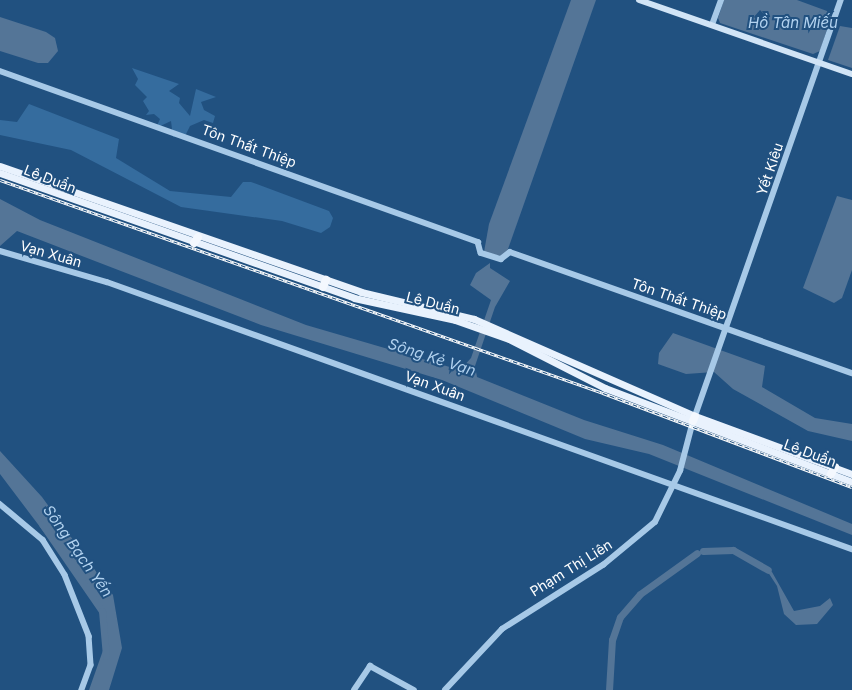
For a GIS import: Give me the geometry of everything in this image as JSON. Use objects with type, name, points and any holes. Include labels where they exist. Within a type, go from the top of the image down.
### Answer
[{"type":"main road","points":[[640,0],[852,74]]},
{"type":"main road","name":"Lê Duẩn","points":[[0,166],[196,240]]},
{"type":"main road","name":"Lê Duẩn","points":[[0,173],[325,284],[491,329],[598,380],[694,419],[833,471],[852,482]]},
{"type":"main road","name":"Lê Duẩn","points":[[833,471],[852,474]]},
{"type":"street","points":[[712,25],[721,0]]},
{"type":"street","name":"Yết Kiêu","points":[[694,419],[727,330],[841,0]]},
{"type":"street","name":"Tôn Thất Thiệp","points":[[0,72],[478,242],[481,253],[501,259],[510,252],[852,374]]},
{"type":"street","name":"Vạn Xuân","points":[[0,251],[107,282],[852,548]]},
{"type":"street","name":"Phạm Thị Liên","points":[[445,690],[502,629],[582,579],[643,532],[660,514],[680,471],[694,419]]},
{"type":"street","points":[[0,504],[43,540],[65,575],[89,636],[91,665],[82,690]]},
{"type":"street","points":[[354,690],[370,666],[414,690]]},
{"type":"shaded area","points":[[132,68],[179,84],[169,91],[180,98],[179,103],[190,116],[196,89],[216,97],[201,102],[204,110],[215,116],[213,123],[204,120],[190,126],[183,140],[181,135],[173,137],[171,121],[156,128],[160,119],[154,114],[146,115],[149,111],[143,101],[147,97],[135,85],[138,79]]},
{"type":"shaded area","points":[[29,104],[119,139],[116,158],[170,191],[231,197],[243,182],[251,182],[329,211],[333,218],[330,227],[321,233],[282,221],[181,207],[71,150],[0,135],[0,120],[17,122]]},
{"type":"water","points":[[571,0],[596,0],[508,249],[504,257],[484,252],[489,224]]},
{"type":"water","name":"Hồ Tân Miếu","points":[[724,0],[797,0],[827,11],[831,17],[820,51],[813,54],[720,23],[718,18]],"holes":[[[760,10],[767,17],[761,24],[754,17]]]},
{"type":"water","points":[[0,17],[46,32],[55,38],[58,51],[48,63],[38,63],[0,51]]},
{"type":"water","points":[[840,26],[852,28],[852,68],[828,60]]},
{"type":"water","points":[[837,196],[852,200],[852,270],[842,298],[834,303],[803,288]]},
{"type":"water","points":[[0,199],[40,220],[306,325],[460,370],[471,358],[491,300],[470,285],[476,273],[490,263],[490,268],[510,281],[495,307],[475,366],[477,377],[584,420],[663,445],[852,524],[852,535],[649,454],[585,439],[442,380],[261,325],[17,231],[0,246]]},
{"type":"water","points":[[673,333],[765,366],[762,387],[815,418],[852,424],[852,441],[808,431],[733,389],[714,372],[686,374],[658,364],[659,353]]},
{"type":"water","points":[[0,451],[42,497],[113,595],[122,648],[109,690],[89,690],[107,639],[99,605],[0,474]]},
{"type":"water","points":[[762,563],[772,572],[794,611],[820,606],[830,598],[833,605],[817,624],[796,625],[784,614],[777,586]]},
{"type":"waterway","name":"Sông Bạch Yến","points":[[42,524],[102,611],[106,656]]},
{"type":"waterway","points":[[703,551],[733,550],[768,570]]},
{"type":"waterway","points":[[609,690],[612,640],[620,617],[640,594],[697,553]]},
{"type":"railway","points":[[0,180],[603,393],[852,487]]},
{"type":"water label","name":"Sông Kẻ Vạn","points":[[432,357]]}]
